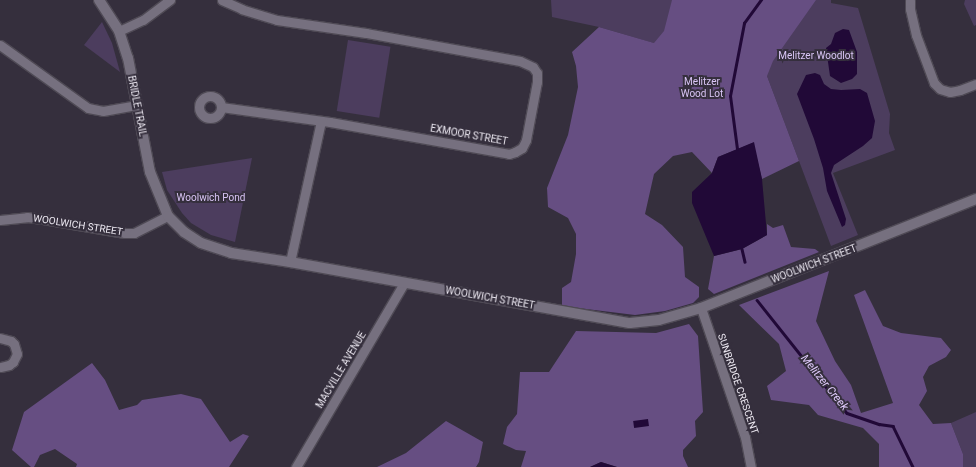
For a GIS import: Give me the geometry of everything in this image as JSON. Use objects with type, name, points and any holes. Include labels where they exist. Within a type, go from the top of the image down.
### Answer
[{"type":"street","name":"BRIDLE TRAIL","points":[[99,0],[119,31],[128,58],[150,172],[168,216]]},
{"type":"street","points":[[119,31],[143,20],[170,0]]},
{"type":"street","name":"EXMOOR STREET","points":[[222,0],[242,9],[277,20],[366,33],[520,61],[533,67],[537,73],[537,82],[526,140],[522,148],[509,154],[321,121]]},
{"type":"street","points":[[910,0],[910,9],[916,35],[934,83],[940,89],[950,92],[976,84]]},
{"type":"street","points":[[0,45],[88,108],[102,111],[137,105]]},
{"type":"street","points":[[221,107],[321,121],[290,262]]},
{"type":"street","name":"WOOLWICH STREET","points":[[0,220],[27,217],[125,233],[134,232],[168,216],[184,232],[200,243],[231,253],[290,262],[630,323],[659,320],[701,308],[976,199]]},
{"type":"street","name":"MACVILLE AVENUE","points":[[296,467],[404,283]]},
{"type":"street","name":"SUNBRIDGE CRESCENT","points":[[701,308],[745,437],[751,467]]},
{"type":"street","points":[[0,338],[11,341],[14,344],[17,354],[13,362],[9,365],[0,367]]},
{"type":"green space","name":"Melitzer Woodlot","points":[[551,0],[831,0],[831,3],[858,8],[890,114],[889,133],[895,150],[833,173],[858,235],[831,246],[767,76],[599,27],[552,17]]},
{"type":"green space","name":"Melitzer Wood Lot","points":[[672,0],[816,0],[773,61],[767,76],[799,161],[762,179],[753,143],[718,157],[712,173],[692,152],[673,156],[654,174],[645,214],[662,225],[683,247],[685,277],[699,287],[699,297],[693,303],[665,311],[635,315],[562,306],[562,288],[571,282],[576,254],[576,234],[568,218],[548,207],[547,188],[568,135],[578,87],[576,66],[572,52],[599,27],[654,43],[664,31]]},
{"type":"green space","points":[[965,0],[976,0],[976,25],[974,26],[964,4]]},
{"type":"green space","points":[[102,22],[112,43],[120,72],[84,45]]},
{"type":"green space","points":[[348,40],[390,47],[379,118],[337,111]]},
{"type":"green space","name":"Woolwich Pond","points":[[252,158],[235,242],[211,235],[191,223],[182,213],[167,190],[162,172]]},
{"type":"green space","points":[[767,224],[773,228],[783,225],[791,247],[815,249],[819,252],[714,294],[708,289],[714,256],[742,249],[767,235]]},
{"type":"green space","points":[[829,271],[816,321],[835,361],[851,385],[861,413],[893,403],[854,295],[865,290],[883,326],[901,333],[941,338],[951,350],[946,357],[929,366],[923,377],[927,391],[919,405],[933,424],[951,423],[963,454],[963,467],[879,467],[879,444],[863,428],[818,415],[809,405],[771,400],[767,386],[786,371],[779,344],[739,305]]},
{"type":"green space","points":[[689,324],[698,336],[703,412],[695,421],[696,436],[683,450],[683,456],[688,467],[617,467],[601,462],[590,467],[521,467],[526,451],[516,450],[503,444],[507,427],[517,414],[520,372],[549,372],[576,331],[656,333]]},
{"type":"green space","points":[[92,363],[105,380],[119,410],[137,405],[142,400],[181,394],[201,399],[230,442],[243,434],[249,436],[229,467],[76,467],[77,464],[55,449],[40,455],[34,467],[31,467],[12,450],[24,412]]},
{"type":"green space","points":[[976,412],[976,467],[963,467],[963,454],[951,423]]},
{"type":"green space","points":[[446,421],[483,442],[479,462],[476,467],[377,467],[406,453]]},
{"type":"shaded area","points":[[843,29],[849,30],[857,52],[857,74],[852,79],[841,83],[830,76],[826,48],[831,44],[835,33]]},
{"type":"shaded area","points":[[815,73],[820,75],[824,84],[831,89],[860,89],[867,93],[875,121],[872,138],[863,146],[834,165],[831,173],[846,219],[845,225],[842,227],[827,191],[823,168],[797,94],[806,75]]},
{"type":"shaded area","points":[[754,142],[762,179],[767,235],[742,249],[714,256],[692,203],[692,192],[712,173],[718,157]]},
{"type":"shaded area","points":[[648,419],[649,426],[634,428],[633,421]]},
{"type":"shaded area","points":[[601,462],[617,467],[590,467]]},
{"type":"waterway","name":"Melitzer Creek","points":[[737,149],[730,96],[744,23],[761,0]]},
{"type":"waterway","points":[[742,249],[745,262]]},
{"type":"waterway","name":"Melitzer Creek","points":[[757,300],[847,413],[879,424],[893,426],[913,467]]}]
